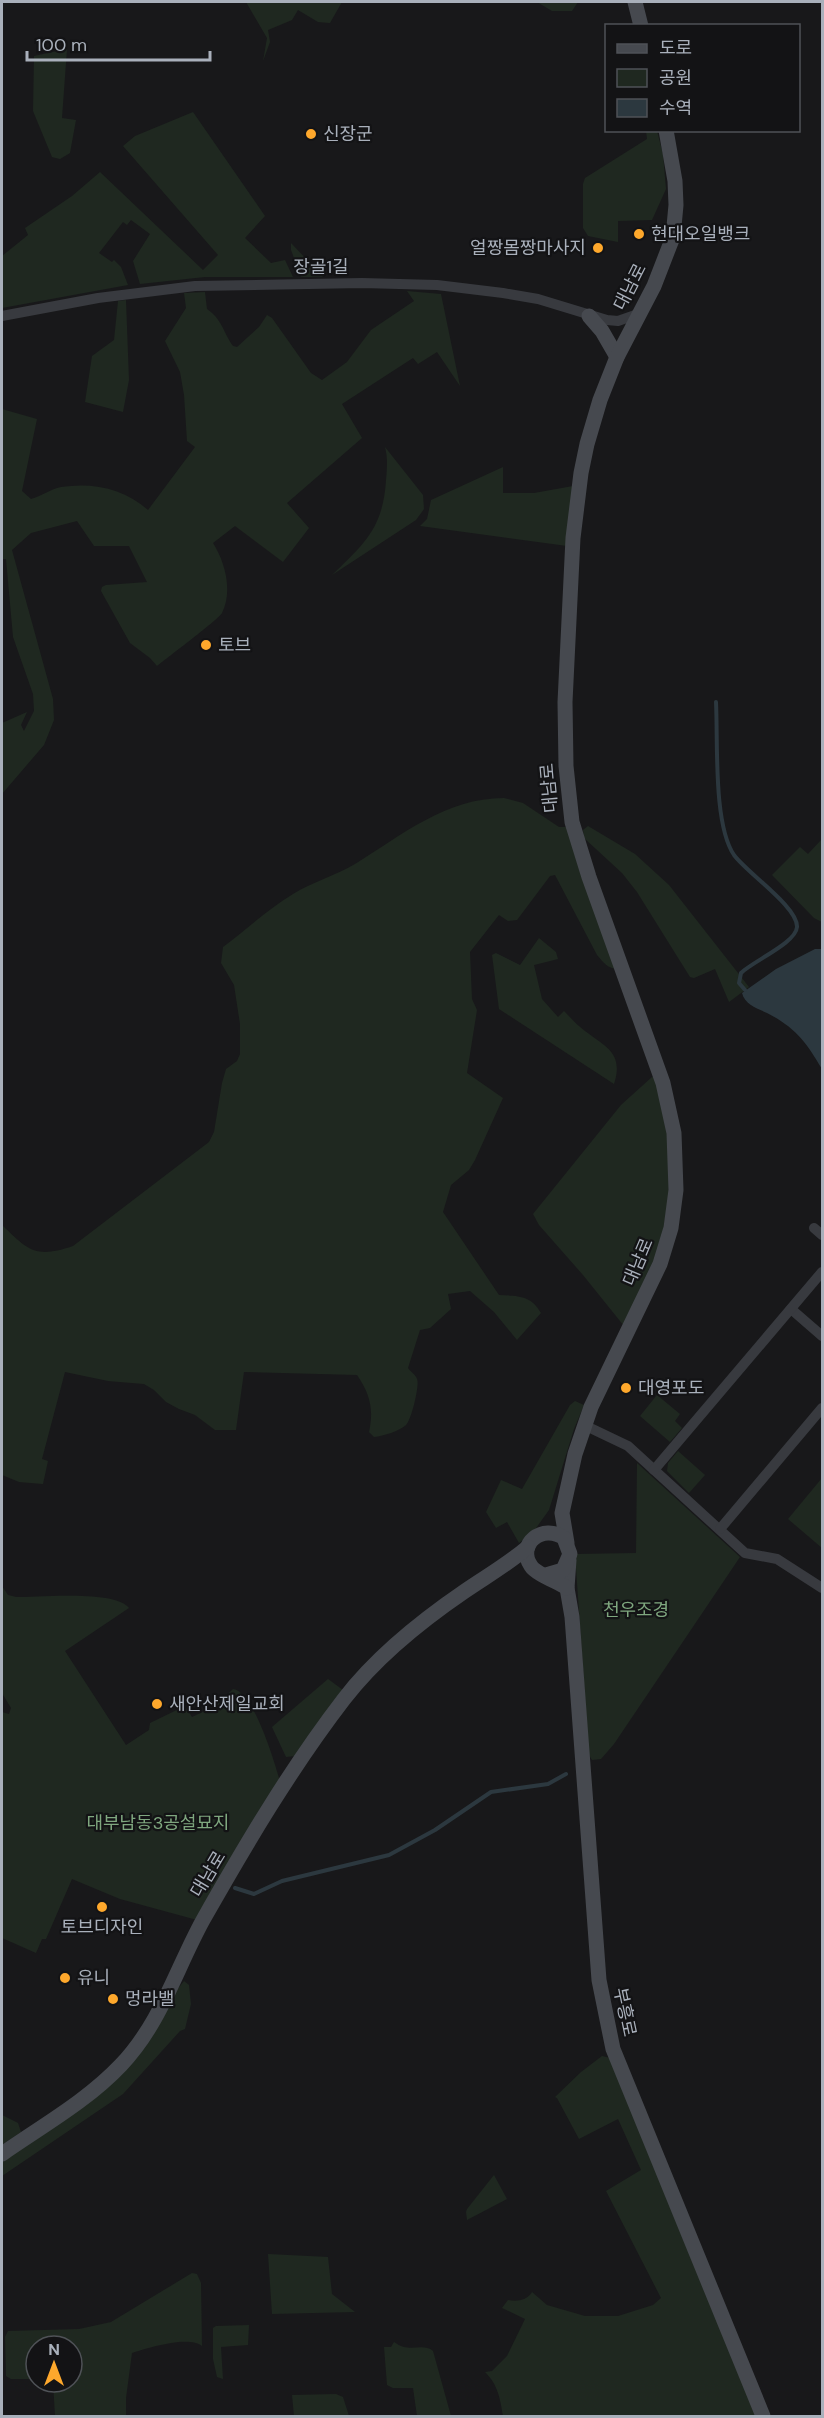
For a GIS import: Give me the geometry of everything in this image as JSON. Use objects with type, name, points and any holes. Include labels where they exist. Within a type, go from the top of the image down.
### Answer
[{"type":"street","points":[[634,2],[640,24]]},
{"type":"street","name":"대남로","points":[[562,1513],[584,1425],[660,1264],[671,1228],[676,1190],[674,1133],[665,1090],[589,877],[572,822],[568,791],[565,702],[573,538],[587,444],[616,357],[665,262],[676,223],[675,181],[666,132]]},
{"type":"street","name":"장골1길","points":[[2,316],[98,298],[195,286],[362,283],[437,285],[503,293],[538,299],[589,316],[618,321],[638,314]]},
{"type":"street","points":[[589,316],[602,331],[616,357]]},
{"type":"street","points":[[654,1470],[822,1272]]},
{"type":"street","points":[[791,1309],[822,1336]]},
{"type":"street","points":[[720,1529],[822,1408]]},
{"type":"street","points":[[584,1425],[628,1446],[745,1553],[777,1559],[822,1588]]},
{"type":"street","points":[[540,1573],[528,1559],[528,1547],[531,1541],[562,1513]]},
{"type":"street","points":[[540,1573],[563,1570],[569,1560],[562,1513]]},
{"type":"street","points":[[540,1534],[546,1532],[559,1534],[567,1543]]},
{"type":"street","name":"대남로","points":[[2,2154],[87,2095],[122,2064],[144,2037],[164,2003],[204,1919],[279,1792],[309,1747],[364,1675],[426,1620],[467,1590],[507,1566],[528,1547]]},
{"type":"street","name":"부흥로","points":[[569,1560],[567,1588],[572,1617],[599,1980],[607,2026],[613,2049],[763,2416]]},
{"type":"street","points":[[507,1566],[540,1573],[567,1588]]},
{"type":"green space","points":[[246,2],[342,2],[330,23],[318,22],[298,10],[292,20],[268,30],[270,42],[263,61],[267,38]]},
{"type":"green space","points":[[537,2],[578,2],[572,11],[552,11]]},
{"type":"green space","points":[[67,49],[62,118],[76,120],[70,153],[60,159],[52,157],[33,111],[34,56]]},
{"type":"green space","points":[[193,112],[265,216],[245,238],[271,263],[285,260],[293,277],[205,277],[140,284],[133,261],[150,234],[131,220],[127,225],[123,222],[99,253],[112,262],[114,260],[121,267],[128,285],[2,308],[2,256],[28,235],[25,228],[72,196],[100,172],[203,270],[218,255],[123,146],[135,136]]},
{"type":"green space","points":[[646,132],[657,132],[663,154],[666,189],[652,220],[618,221],[618,242],[588,236],[583,228],[585,178],[647,139]]},
{"type":"green space","points":[[291,243],[323,277],[301,277],[291,250]]},
{"type":"green space","points":[[407,291],[441,294],[460,386],[437,352],[418,364],[413,358],[342,404],[362,438],[287,503],[309,528],[283,562],[235,526],[213,543],[226,577],[227,595],[222,613],[157,666],[130,643],[101,591],[106,585],[147,582],[129,546],[94,546],[77,521],[31,533],[12,550],[53,699],[54,720],[44,745],[2,794],[2,723],[27,712],[21,725],[24,731],[34,711],[33,694],[13,637],[6,559],[2,559],[2,409],[37,419],[22,491],[31,499],[61,487],[97,487],[119,492],[148,510],[195,447],[187,441],[180,372],[165,341],[186,308],[184,293],[205,292],[207,309],[219,321],[233,346],[237,347],[259,327],[267,315],[272,318],[311,373],[322,380],[347,362],[371,330],[414,301]]},
{"type":"green space","points":[[126,300],[129,380],[123,412],[85,402],[92,356],[114,340],[118,301]]},
{"type":"green space","points":[[385,447],[423,495],[424,509],[416,520],[332,575],[363,544],[381,511],[387,464]]},
{"type":"green space","points":[[503,467],[503,493],[534,493],[573,486],[567,546],[420,526],[427,519],[431,500]]},
{"type":"green space","points":[[504,798],[523,803],[559,827],[568,827],[618,969],[604,963],[597,955],[555,875],[550,876],[517,920],[508,921],[499,915],[470,952],[472,999],[477,1010],[467,1073],[503,1098],[475,1160],[469,1170],[451,1185],[443,1212],[499,1295],[518,1296],[528,1300],[541,1313],[517,1340],[494,1312],[470,1291],[448,1294],[451,1309],[430,1328],[420,1330],[408,1368],[418,1383],[408,1422],[395,1431],[374,1437],[369,1432],[370,1402],[357,1375],[244,1372],[236,1430],[215,1430],[195,1415],[166,1402],[144,1384],[108,1381],[65,1372],[42,1459],[48,1461],[43,1484],[19,1482],[2,1475],[2,1225],[33,1250],[50,1252],[73,1246],[209,1142],[214,1132],[226,1069],[237,1061],[240,1054],[240,1024],[234,985],[221,963],[223,947],[293,894],[355,864],[425,820],[463,804]]},
{"type":"green space","points":[[588,826],[635,854],[669,885],[749,987],[729,1002],[715,969],[694,978],[690,977],[637,892],[622,873],[584,838],[583,830]]},
{"type":"green space","points":[[822,839],[822,922],[814,918],[772,875],[800,847],[808,854]]},
{"type":"green space","points":[[539,938],[556,952],[558,959],[534,965],[542,999],[558,1017],[564,1011],[611,1052],[617,1065],[614,1084],[499,1009],[492,955],[496,953],[520,965]]},
{"type":"green space","points":[[652,1077],[657,1077],[666,1113],[672,1173],[661,1246],[624,1326],[539,1225],[533,1214],[621,1105]]},
{"type":"green space","points":[[657,1395],[680,1414],[675,1421],[682,1428],[670,1442],[640,1416]]},
{"type":"green space","points":[[575,1401],[584,1405],[574,1429],[549,1510],[534,1531],[519,1543],[507,1522],[496,1528],[486,1512],[501,1480],[522,1489],[570,1405]]},
{"type":"green space","points":[[678,1451],[705,1475],[689,1493],[667,1471],[668,1463]]},
{"type":"green space","name":"천우조경","points":[[637,1463],[740,1557],[614,1744],[601,1759],[592,1760],[589,1755],[575,1554],[636,1553]]},
{"type":"green space","points":[[822,1478],[822,1548],[788,1519]]},
{"type":"green space","name":"대부남동3공설묘지","points":[[2,1586],[8,1595],[16,1597],[94,1597],[122,1602],[129,1608],[65,1651],[126,1745],[149,1730],[150,1723],[185,1706],[192,1717],[215,1706],[233,1689],[241,1693],[256,1714],[280,1781],[197,1920],[120,1899],[72,1879],[46,1939],[42,1939],[36,1953],[2,1938],[2,1712],[9,1714],[11,1708],[2,1693]]},
{"type":"green space","points":[[328,1679],[343,1690],[295,1756],[286,1757],[272,1727]]},
{"type":"green space","points":[[184,1981],[189,1985],[191,2004],[185,2029],[180,2031],[123,2094],[2,2176],[2,2161],[91,2099]]},
{"type":"green space","points":[[602,2056],[610,2058],[756,2416],[503,2416],[496,2387],[485,2372],[492,2371],[507,2356],[525,2319],[502,2308],[508,2300],[522,2300],[532,2292],[547,2305],[585,2316],[618,2316],[653,2305],[661,2298],[606,2191],[641,2170],[618,2119],[579,2139],[555,2097]]},
{"type":"green space","points":[[2,2115],[18,2123],[21,2132],[2,2145]]},
{"type":"green space","points":[[494,2175],[507,2199],[467,2220],[467,2209]]},
{"type":"green space","points":[[268,2254],[328,2257],[332,2294],[355,2312],[272,2314]]},
{"type":"green space","points":[[192,2273],[197,2274],[201,2283],[202,2346],[196,2343],[178,2342],[132,2353],[126,2416],[55,2416],[54,2394],[84,2394],[84,2334],[24,2334],[24,2379],[11,2379],[6,2376],[5,2337],[8,2331],[79,2329],[111,2322]]},
{"type":"green space","points":[[249,2325],[248,2345],[221,2347],[223,2379],[217,2377],[213,2359],[213,2328]]},
{"type":"green space","points":[[394,2342],[405,2347],[425,2347],[433,2351],[451,2416],[417,2416],[413,2388],[393,2388],[387,2385],[384,2347],[391,2347]]},
{"type":"green space","points":[[336,2394],[343,2397],[349,2416],[294,2416],[292,2395]]},
{"type":"water","points":[[815,949],[822,949],[822,1069],[811,1051],[793,1030],[755,1008],[742,993],[776,969]]},
{"type":"waterway","points":[[716,702],[718,782],[727,841],[740,862],[781,900],[795,919],[797,927],[790,939],[741,973],[739,983],[745,990]]},
{"type":"waterway","points":[[235,1888],[254,1894],[282,1881],[389,1855],[435,1830],[491,1792],[548,1784],[566,1774]]},
{"type":"place","name":"신장군","points":[[311,134]]},
{"type":"place","name":"현대오일뱅크","points":[[639,234]]},
{"type":"place","name":"얼짱몸짱마사지","points":[[598,248]]},
{"type":"place","name":"토브","points":[[206,645]]},
{"type":"place","name":"대영포도","points":[[626,1388]]},
{"type":"place","name":"새안산제일교회","points":[[157,1704]]},
{"type":"place","name":"토브디자인","points":[[102,1907]]},
{"type":"place","name":"유니","points":[[65,1978]]},
{"type":"place","name":"멍라밸","points":[[113,1999]]}]
